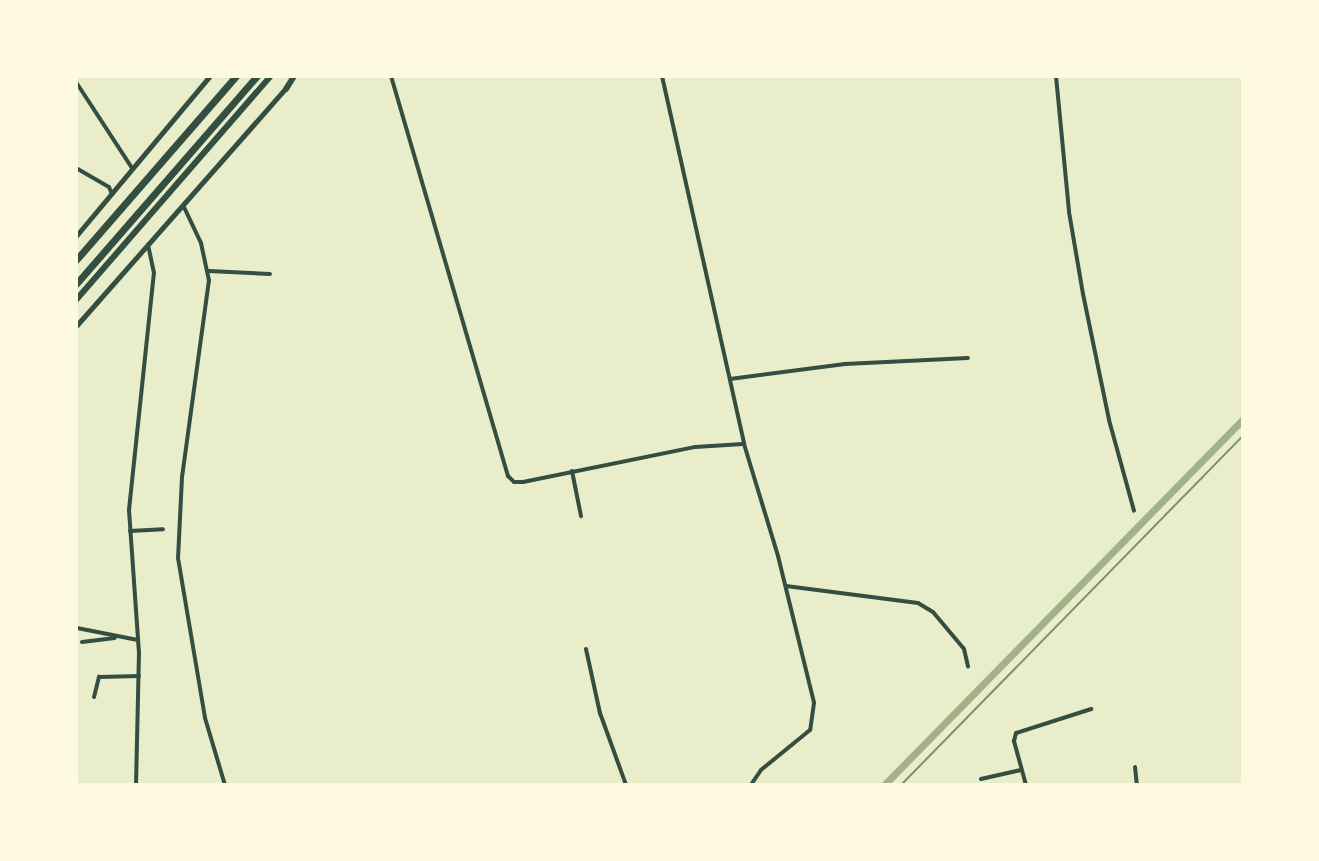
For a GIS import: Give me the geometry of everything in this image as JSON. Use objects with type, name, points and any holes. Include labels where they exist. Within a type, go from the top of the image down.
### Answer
[{"type":"highway","points":[[76,262],[238,76]]},
{"type":"highway","points":[[76,284],[257,76]]},
{"type":"highway","points":[[76,300],[271,76]]},
{"type":"highway","points":[[286,89],[296,76]]},
{"type":"main road","points":[[76,236],[210,76]]},
{"type":"main road","points":[[76,326],[286,89]]},
{"type":"street","points":[[391,76],[508,476],[514,482],[523,482],[695,447],[744,444]]},
{"type":"street","points":[[662,76],[744,444],[785,585],[815,718],[810,730],[761,770],[751,785]]},
{"type":"street","points":[[1056,76],[1069,212],[1083,294],[1109,420],[1134,511]]},
{"type":"street","points":[[76,82],[132,168]]},
{"type":"street","points":[[76,168],[109,187],[112,194]]},
{"type":"street","points":[[183,205],[201,243],[209,271],[209,297],[198,350],[182,477],[178,545],[205,718],[225,785]]},
{"type":"street","points":[[136,785],[139,676],[129,531],[130,491],[154,273],[148,245]]},
{"type":"street","points":[[209,271],[270,274]]},
{"type":"street","points":[[730,379],[845,364],[968,358]]},
{"type":"street","points":[[572,471],[581,516]]},
{"type":"street","points":[[129,531],[163,529]]},
{"type":"street","points":[[785,585],[918,603],[933,612],[964,649],[968,667]]},
{"type":"street","points":[[77,628],[98,629],[115,638]]},
{"type":"street","points":[[82,642],[115,638],[138,640]]},
{"type":"street","points":[[586,649],[604,727],[626,785]]},
{"type":"street","points":[[94,697],[99,677],[139,676]]},
{"type":"street","points":[[1026,785],[1014,741],[1016,733],[1091,709]]},
{"type":"street","points":[[1135,767],[1137,785]]},
{"type":"street","points":[[981,779],[1021,770]]},
{"type":"waterway","points":[[884,785],[1243,419]]},
{"type":"railway","points":[[901,785],[1243,436]]}]
